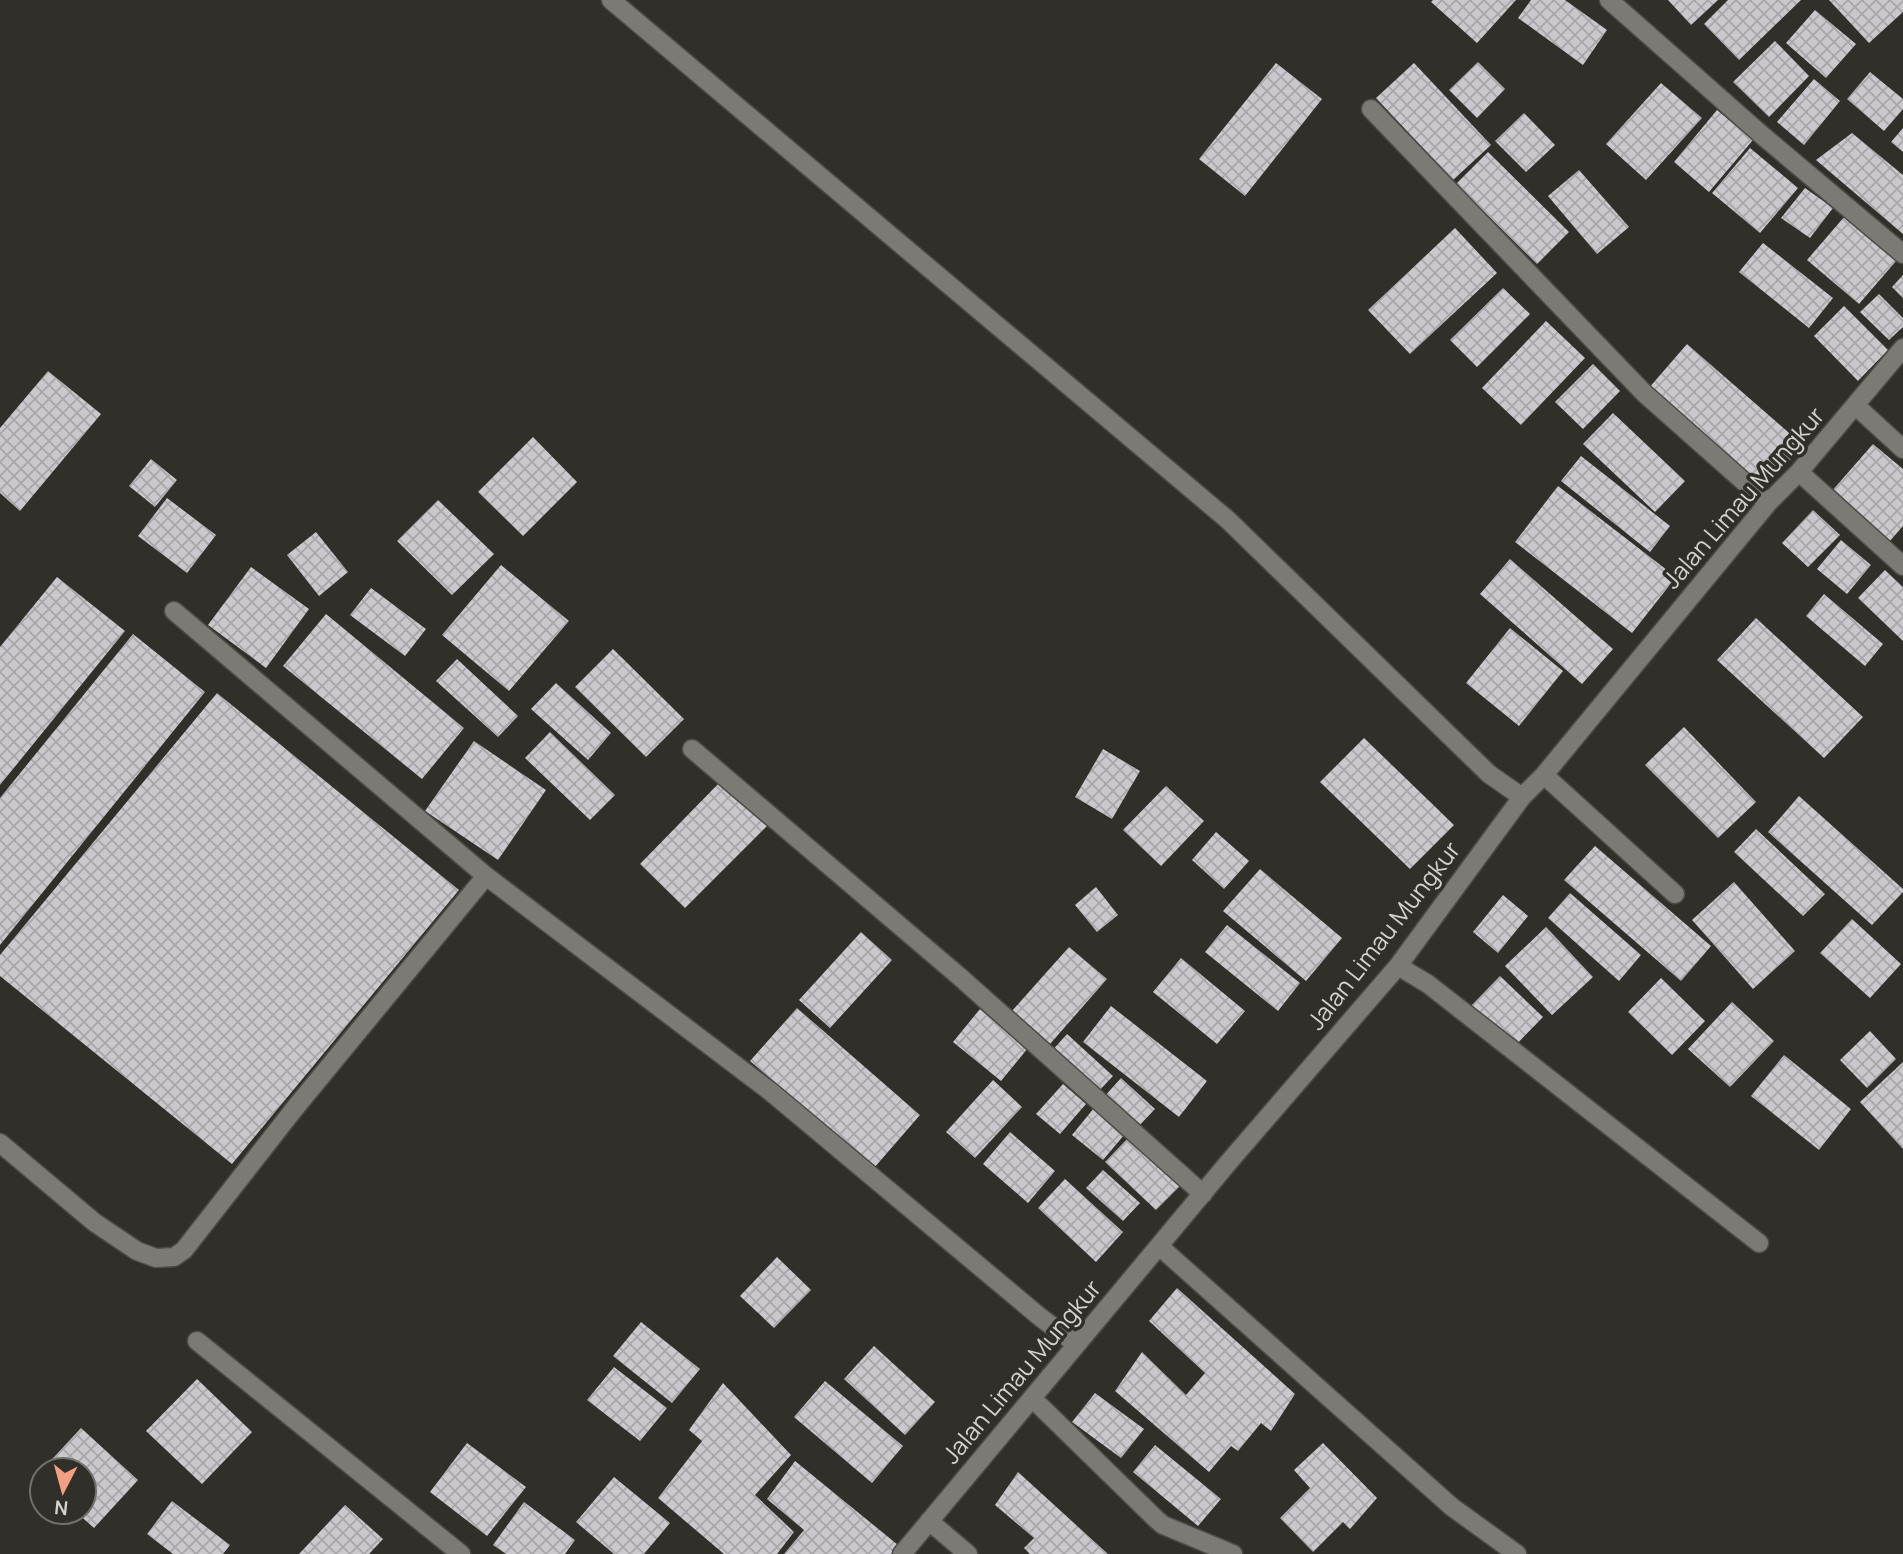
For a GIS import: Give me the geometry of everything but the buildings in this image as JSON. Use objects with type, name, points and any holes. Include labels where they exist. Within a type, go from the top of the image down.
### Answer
[{"type":"street","points":[[611,0],[1227,520],[1489,774],[1522,797]]},
{"type":"street","points":[[1609,0],[1763,136],[1903,254]]},
{"type":"street","points":[[1371,109],[1645,394],[1768,503]]},
{"type":"street","name":"Jalan Limau Mungkur","points":[[902,1554],[1076,1344],[1398,966],[1522,797],[1544,775],[1768,503],[1799,472],[1903,348]]},
{"type":"street","points":[[1856,406],[1903,449]]},
{"type":"street","points":[[1799,472],[1903,566]]},
{"type":"street","points":[[174,611],[486,876],[771,1092],[1040,1317],[1076,1344]]},
{"type":"street","points":[[692,749],[960,977],[1203,1194]]},
{"type":"street","points":[[1544,775],[1675,894]]},
{"type":"street","points":[[0,1143],[94,1222],[137,1251],[156,1258],[174,1257],[184,1250],[295,1108],[486,876]]},
{"type":"street","points":[[1398,966],[1428,984],[1759,1243]]},
{"type":"street","points":[[1159,1246],[1452,1507],[1517,1554]]},
{"type":"street","points":[[197,1341],[461,1554]]},
{"type":"street","points":[[1033,1399],[1163,1525],[1233,1554]]},
{"type":"street","points":[[929,1521],[968,1554]]}]
